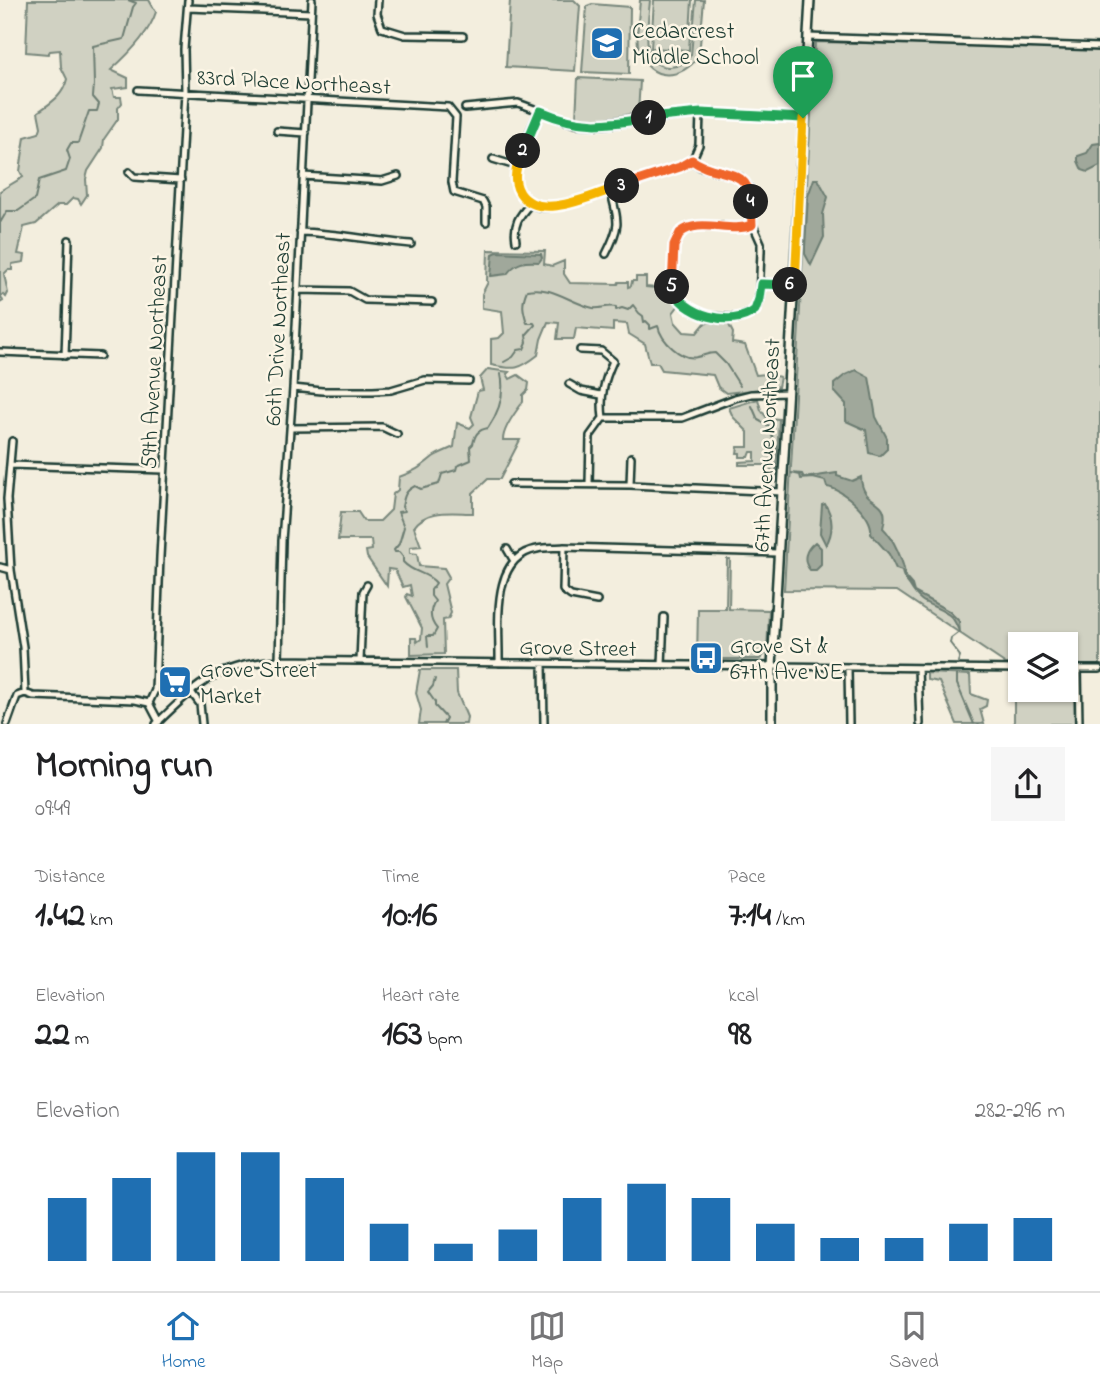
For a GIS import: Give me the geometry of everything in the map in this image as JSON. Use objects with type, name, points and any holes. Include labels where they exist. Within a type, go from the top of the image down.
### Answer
[{"type":"main road","name":"67th Avenue Northeast","points":[[772,724],[772,667],[810,0]]},
{"type":"street","name":"59th Avenue Northeast","points":[[149,703],[155,690],[188,0]]},
{"type":"street","name":"60th Drive Northeast","points":[[279,660],[282,541],[293,388],[312,0]]},
{"type":"street","points":[[378,0],[377,13],[382,28],[404,35],[463,36]]},
{"type":"street","points":[[188,8],[311,13]]},
{"type":"street","points":[[808,37],[1100,47]]},
{"type":"street","name":"83rd Place Northeast","points":[[138,90],[448,107],[456,117],[452,181],[454,192],[483,201],[486,207],[485,222]]},
{"type":"street","points":[[466,108],[518,103],[575,124],[603,125],[701,113],[803,118]]},
{"type":"street","points":[[540,111],[516,166],[515,178],[517,188],[530,204],[551,208],[680,167],[692,160],[699,145],[701,113]]},
{"type":"street","points":[[278,131],[306,133]]},
{"type":"street","points":[[493,159],[516,166]]},
{"type":"street","points":[[692,160],[701,167],[743,179],[750,195],[752,225],[761,243],[761,284],[755,310],[740,318],[706,316],[695,312],[679,300],[673,290],[674,246],[680,233],[694,226],[740,229],[752,225]]},
{"type":"street","points":[[129,172],[134,177],[181,180]]},
{"type":"street","points":[[303,176],[382,181],[398,176]]},
{"type":"street","points":[[606,254],[617,232],[618,221],[610,189]]},
{"type":"street","points":[[516,241],[514,230],[517,219],[530,204]]},
{"type":"street","points":[[300,232],[331,233],[411,244]]},
{"type":"street","points":[[65,356],[69,240]]},
{"type":"street","points":[[761,284],[795,285]]},
{"type":"street","points":[[297,290],[349,291],[365,300],[432,302]]},
{"type":"street","points":[[580,350],[601,351],[613,361],[606,374],[601,395],[603,418],[590,436],[589,484]]},
{"type":"street","points":[[0,352],[100,356]]},
{"type":"street","points":[[293,388],[373,391],[391,390],[425,380],[469,381]]},
{"type":"street","points":[[569,384],[580,391],[601,395]]},
{"type":"street","points":[[603,418],[682,418],[751,394],[788,393]]},
{"type":"street","points":[[290,428],[383,427],[397,434]]},
{"type":"street","points":[[12,441],[8,499],[12,570],[23,648],[25,693]]},
{"type":"street","points":[[630,485],[631,457]]},
{"type":"street","points":[[10,465],[164,470]]},
{"type":"street","points":[[511,484],[630,485],[782,492]]},
{"type":"street","points":[[565,547],[562,590],[571,596],[597,601]]},
{"type":"street","points":[[499,663],[504,574],[514,561],[536,548],[778,553]]},
{"type":"street","points":[[507,549],[514,561]]},
{"type":"street","points":[[0,567],[12,570]]},
{"type":"street","points":[[360,661],[363,592],[368,585]]},
{"type":"street","points":[[662,665],[664,617]]},
{"type":"street","name":"Grove Street","points":[[158,723],[212,676],[232,667],[279,660],[1008,668]]},
{"type":"street","points":[[543,664],[544,724]]},
{"type":"street","points":[[848,668],[849,724]]},
{"type":"street","points":[[918,668],[920,724]]},
{"type":"street","points":[[1079,724],[1078,669],[1100,669]]},
{"type":"street","points":[[191,692],[201,704],[202,724]]},
{"type":"street","points":[[7,724],[17,695],[25,693],[33,696],[135,700],[149,703],[158,723]]},
{"type":"shaded area","points":[[28,0],[149,0],[156,12],[143,36],[111,70],[128,78],[128,87],[112,89],[114,97],[121,97],[122,103],[118,108],[118,119],[104,139],[103,148],[88,171],[87,195],[81,204],[78,199],[73,198],[66,205],[58,205],[36,224],[24,227],[18,254],[25,255],[24,262],[12,264],[12,270],[4,274],[8,293],[6,297],[3,294],[1,296],[3,301],[0,303],[0,191],[23,177],[20,171],[25,137],[39,133],[41,127],[38,112],[60,94],[67,79],[61,67],[60,50],[50,51],[48,54],[26,52]]},
{"type":"shaded area","points":[[510,0],[574,0],[580,6],[575,71],[506,67]]},
{"type":"shaded area","points":[[640,0],[650,0],[647,40],[652,58],[659,64],[675,67],[691,55],[696,0],[704,0],[699,56],[684,70],[667,75],[658,73],[644,61],[637,39]]},
{"type":"shaded area","points":[[654,0],[692,0],[689,50],[651,48]]},
{"type":"shaded area","points":[[592,4],[630,7],[629,74],[582,72],[587,6]]},
{"type":"shaded area","points":[[815,42],[1100,48],[1100,665],[1078,665],[1078,632],[1008,632],[1006,664],[897,591],[784,590]]},
{"type":"shaded area","points":[[578,78],[640,81],[638,113],[600,119],[576,118]]},
{"type":"shaded area","points":[[1100,143],[1100,166],[1088,172],[1082,170],[1078,156],[1087,153],[1093,144]]},
{"type":"shaded area","points":[[814,179],[818,179],[828,197],[823,214],[824,237],[811,265],[805,254],[805,247],[808,196]]},
{"type":"shaded area","points":[[488,250],[545,251],[544,264],[552,266],[564,261],[564,274],[570,283],[628,282],[628,287],[632,281],[636,281],[636,277],[646,277],[646,287],[667,289],[679,305],[673,313],[675,322],[684,332],[697,333],[706,322],[728,323],[733,333],[732,343],[745,345],[756,375],[780,377],[778,387],[726,393],[718,387],[713,375],[662,370],[658,363],[650,363],[645,344],[629,334],[627,324],[613,323],[613,331],[576,328],[574,339],[557,339],[559,323],[548,322],[538,355],[532,360],[516,368],[491,365],[491,339],[499,338],[504,333],[502,311],[482,308],[482,294],[488,282]]},
{"type":"shaded area","points":[[493,254],[541,254],[542,258],[539,262],[517,265],[507,274],[491,276]]},
{"type":"shaded area","points":[[488,369],[509,372],[507,374],[510,379],[518,375],[529,383],[528,390],[523,395],[523,402],[507,426],[503,440],[520,440],[500,479],[488,479],[473,493],[473,513],[433,514],[419,521],[414,527],[421,546],[410,547],[410,553],[417,554],[419,566],[444,568],[449,577],[444,584],[451,613],[448,619],[443,620],[444,654],[411,655],[411,638],[416,638],[417,642],[421,639],[422,628],[406,597],[407,594],[412,596],[410,585],[403,587],[395,570],[388,569],[387,586],[367,557],[366,551],[372,550],[371,540],[338,540],[341,512],[358,512],[364,521],[380,521],[391,510],[399,477],[454,447],[457,423],[470,428],[474,424],[471,417],[478,391],[483,390],[480,378]]},
{"type":"shaded area","points":[[856,370],[869,377],[876,417],[887,438],[887,449],[880,456],[869,453],[866,430],[846,421],[846,404],[834,391],[834,384]]},
{"type":"shaded area","points":[[758,399],[767,418],[779,419],[776,474],[765,465],[739,465],[739,462],[755,461],[755,452],[751,452],[749,457],[740,457],[740,453],[737,453],[738,447],[748,447],[748,432],[733,417],[729,408]]},
{"type":"shaded area","points":[[791,473],[802,474],[804,478],[837,473],[837,476],[852,481],[861,477],[866,494],[884,510],[883,528],[898,551],[905,577],[914,591],[904,578],[902,571],[896,569],[889,554],[871,534],[868,519],[856,504],[827,487],[825,481],[801,479],[800,475]]},
{"type":"shaded area","points":[[825,504],[832,524],[826,545],[820,533],[822,505]]},
{"type":"shaded area","points":[[815,542],[821,548],[821,565],[816,570],[810,570],[806,555]]},
{"type":"shaded area","points":[[727,559],[730,559],[729,609],[769,610],[767,652],[760,659],[697,659],[698,609],[726,609]]},
{"type":"shaded area","points":[[914,592],[949,611],[959,621],[960,633],[955,621],[943,611],[923,601]]},
{"type":"shaded area","points":[[420,670],[456,670],[457,693],[467,717],[466,724],[419,724],[421,710],[416,693]]},
{"type":"shaded area","points":[[927,673],[970,675],[971,694],[987,700],[986,706],[980,709],[984,724],[957,724],[939,682],[927,680]]},
{"type":"shaded area","points":[[1014,702],[1075,702],[1075,724],[1014,724]]},
{"type":"waterway","points":[[118,0],[125,0]]},
{"type":"waterway","points":[[0,232],[0,223],[7,211],[18,211],[35,199],[39,180],[66,171],[70,159],[67,150],[71,143],[78,143],[89,111],[97,111],[99,104],[93,97],[93,46],[124,39],[136,3],[128,0]]},
{"type":"waterway","points":[[504,362],[518,350],[524,349],[526,335],[535,325],[527,323],[523,303],[527,290],[536,289],[553,292],[593,308],[616,307],[616,310],[628,310],[633,305],[643,316],[644,322],[650,325],[650,329],[658,326],[667,343],[678,353],[691,357],[715,353],[726,364],[740,386]]},
{"type":"waterway","points":[[428,647],[427,636],[433,636],[437,629],[431,615],[435,601],[431,590],[436,583],[407,566],[399,552],[395,552],[404,527],[398,512],[405,511],[402,507],[403,500],[412,488],[415,486],[421,489],[439,484],[442,474],[456,470],[457,466],[471,460],[470,447],[476,435],[488,428],[498,409],[502,395],[501,374]]},
{"type":"waterway","points":[[752,406],[758,420],[769,426],[777,452]]},
{"type":"waterway","points":[[958,662],[960,656],[950,643],[951,638],[959,632]]},
{"type":"waterway","points":[[957,675],[957,684],[974,724]]},
{"type":"waterway","points":[[435,679],[428,692],[435,706],[446,718],[443,724]]},
{"type":"place","name":"Cedarcrest Middle School","points":[[607,43]]},
{"type":"place","name":"Grove St & 67th Ave NE","points":[[706,658]]},
{"type":"place","name":"Grove Street Market","points":[[175,682]]},
{"type":"route","points":[[540,111],[575,124],[603,125],[701,113],[803,118],[795,285],[761,284],[755,310],[740,318],[706,316],[695,312],[679,300],[672,284],[675,240],[684,229],[694,226],[740,229],[752,225],[749,188],[740,177],[701,167],[692,160],[680,167],[551,208],[530,204],[517,188],[516,166],[540,111]]}]
